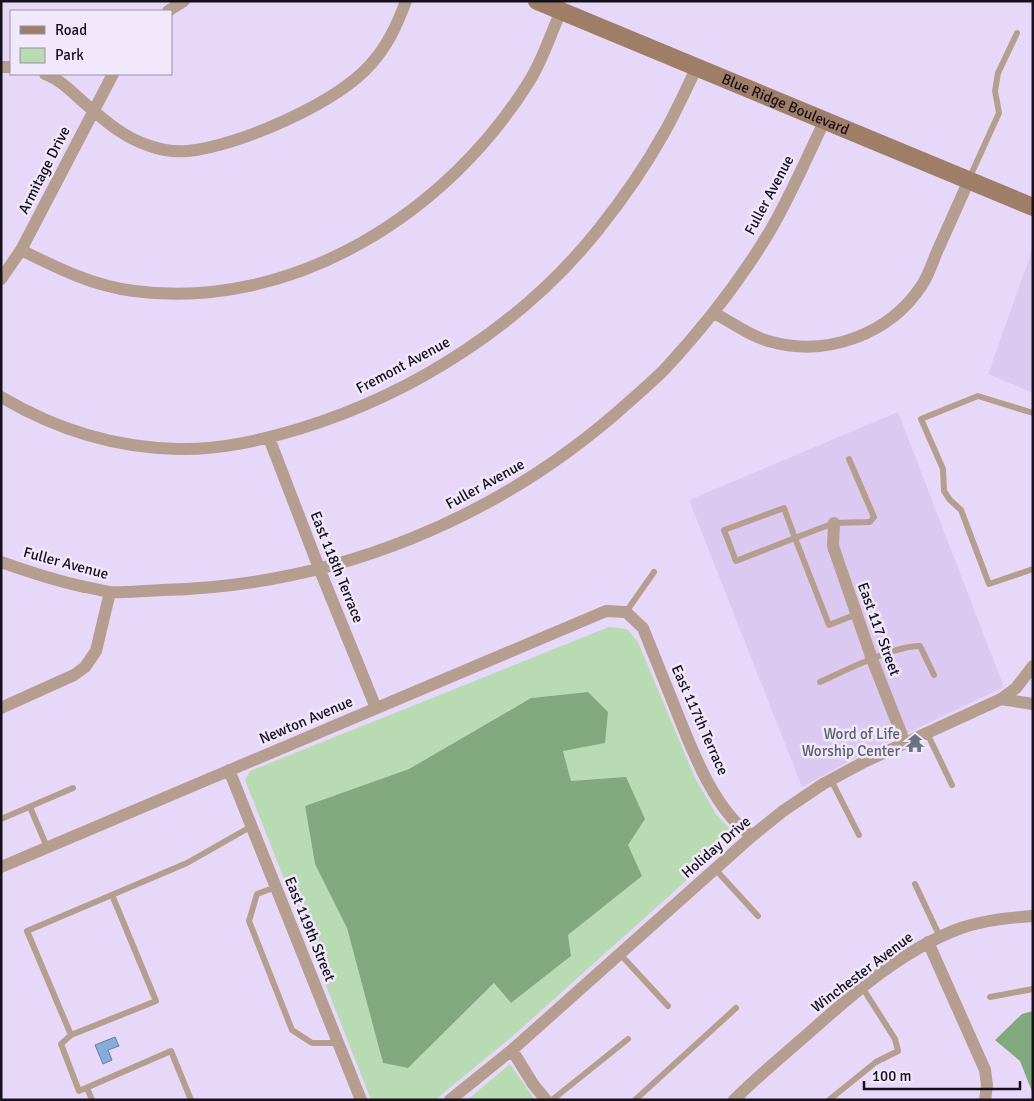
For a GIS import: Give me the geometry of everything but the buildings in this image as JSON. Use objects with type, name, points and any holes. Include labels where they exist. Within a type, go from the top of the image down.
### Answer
[{"type":"main road","name":"Blue Ridge Boulevard","points":[[537,1],[1033,207]]},
{"type":"street","points":[[170,10],[184,1]]},
{"type":"street","points":[[46,75],[60,82],[116,130],[130,139],[152,147],[174,151],[188,151],[220,144],[276,125],[335,94],[354,81],[384,47],[396,27],[406,1]]},
{"type":"street","points":[[21,250],[57,268],[91,281],[132,291],[168,294],[205,293],[236,289],[281,277],[326,260],[368,238],[408,213],[439,188],[473,155],[503,119],[531,78],[561,11]]},
{"type":"street","name":"Fremont Avenue","points":[[1,397],[27,412],[72,431],[124,444],[179,449],[227,446],[269,438],[333,418],[393,392],[450,360],[511,316],[553,280],[597,232],[631,187],[664,133],[697,67]]},
{"type":"street","name":"Armitage Drive","points":[[1,279],[21,250],[112,75]]},
{"type":"street","name":"Fuller Avenue","points":[[1,562],[30,573],[110,592],[199,590],[275,579],[362,557],[445,525],[524,483],[597,431],[663,371],[714,313],[744,272],[771,229],[793,188],[825,120]]},
{"type":"street","points":[[714,313],[754,336],[794,347],[813,348],[836,345],[871,332],[898,313],[922,285],[969,180]]},
{"type":"street","name":"East 118th Terrace","points":[[269,438],[376,708]]},
{"type":"street","name":"East 117 Street","points":[[834,523],[833,546],[872,659],[905,743]]},
{"type":"street","points":[[1,708],[74,675],[85,667],[96,651],[110,592]]},
{"type":"street","name":"Newton Avenue","points":[[1,867],[606,611],[626,612]]},
{"type":"street","name":"East 117th Terrace","points":[[626,612],[643,628],[701,772],[728,812],[752,836]]},
{"type":"street","name":"Holiday Drive","points":[[450,1100],[512,1050],[752,836],[783,812],[831,780],[866,760],[1001,699],[1016,688],[1033,666]]},
{"type":"street","points":[[1001,699],[1033,704]]},
{"type":"street","name":"East 119th Street","points":[[230,770],[358,1098]]},
{"type":"street","name":"Winchester Avenue","points":[[734,1100],[757,1077],[862,988],[910,953],[928,942],[963,928],[993,920],[1033,916]]},
{"type":"street","points":[[928,942],[985,1070],[987,1085],[985,1100]]},
{"type":"street","points":[[512,1050],[533,1084],[546,1100]]},
{"type":"lane","points":[[969,180],[998,113],[995,91],[998,73],[1017,33]]},
{"type":"lane","points":[[1033,413],[978,396],[921,419],[943,469],[944,491],[950,500],[961,510],[989,584],[1033,569]]},
{"type":"lane","points":[[849,458],[874,517],[870,522],[834,523],[795,538],[736,561],[724,530],[784,508],[795,538],[829,625],[857,614]]},
{"type":"lane","points":[[626,612],[654,572]]},
{"type":"lane","points":[[820,682],[872,659],[910,646],[920,646],[934,675]]},
{"type":"lane","points":[[927,733],[952,785]]},
{"type":"lane","points":[[831,780],[859,835]]},
{"type":"lane","points":[[1,819],[73,788]]},
{"type":"lane","points":[[30,808],[47,847]]},
{"type":"lane","points":[[71,1035],[27,931],[187,864],[252,826]]},
{"type":"lane","points":[[715,869],[758,916]]},
{"type":"lane","points":[[915,884],[940,937]]},
{"type":"lane","points":[[276,886],[257,894],[249,922],[288,1021],[292,1030],[312,1043],[338,1043]]},
{"type":"lane","points":[[112,895],[156,1001],[71,1035],[61,1044],[79,1091],[171,1051],[191,1100]]},
{"type":"lane","points":[[620,954],[668,1006]]},
{"type":"lane","points":[[830,1100],[876,1062],[898,1051],[895,1039],[862,988]]},
{"type":"lane","points":[[990,997],[1033,989]]},
{"type":"lane","points":[[635,1100],[736,1008]]},
{"type":"lane","points":[[552,1100],[628,1038]]},
{"type":"lane","points":[[87,1088],[92,1100]]},
{"type":"shaded area","points":[[1033,248],[1033,393],[988,374]]},
{"type":"shaded area","points":[[898,412],[1004,687],[857,757],[802,787],[689,500]]},
{"type":"green space","points":[[609,627],[627,629],[638,642],[695,778],[716,814],[736,836],[514,1035],[435,1100],[371,1100],[245,780],[250,771]],"holes":[[[588,692],[563,751],[571,781],[642,876],[568,935],[571,956],[511,1003],[494,983],[408,1068],[383,1063],[347,928],[315,864],[305,806],[409,769],[531,698]]]},
{"type":"green space","points":[[588,692],[608,712],[605,743],[563,751],[571,781],[626,777],[645,819],[628,845],[642,876],[568,935],[571,956],[511,1003],[494,983],[408,1068],[383,1063],[347,928],[315,864],[305,806],[409,769],[531,698]]},
{"type":"green space","points":[[1033,1011],[1033,1094],[1020,1061],[995,1040],[1022,1014]]},
{"type":"green space","points":[[510,1064],[535,1100],[467,1100]]},
{"type":"water","points":[[115,1037],[119,1046],[108,1050],[112,1060],[103,1064],[95,1045]]},
{"type":"place","name":"Word of Life Worship Center","points":[[915,743]]}]
